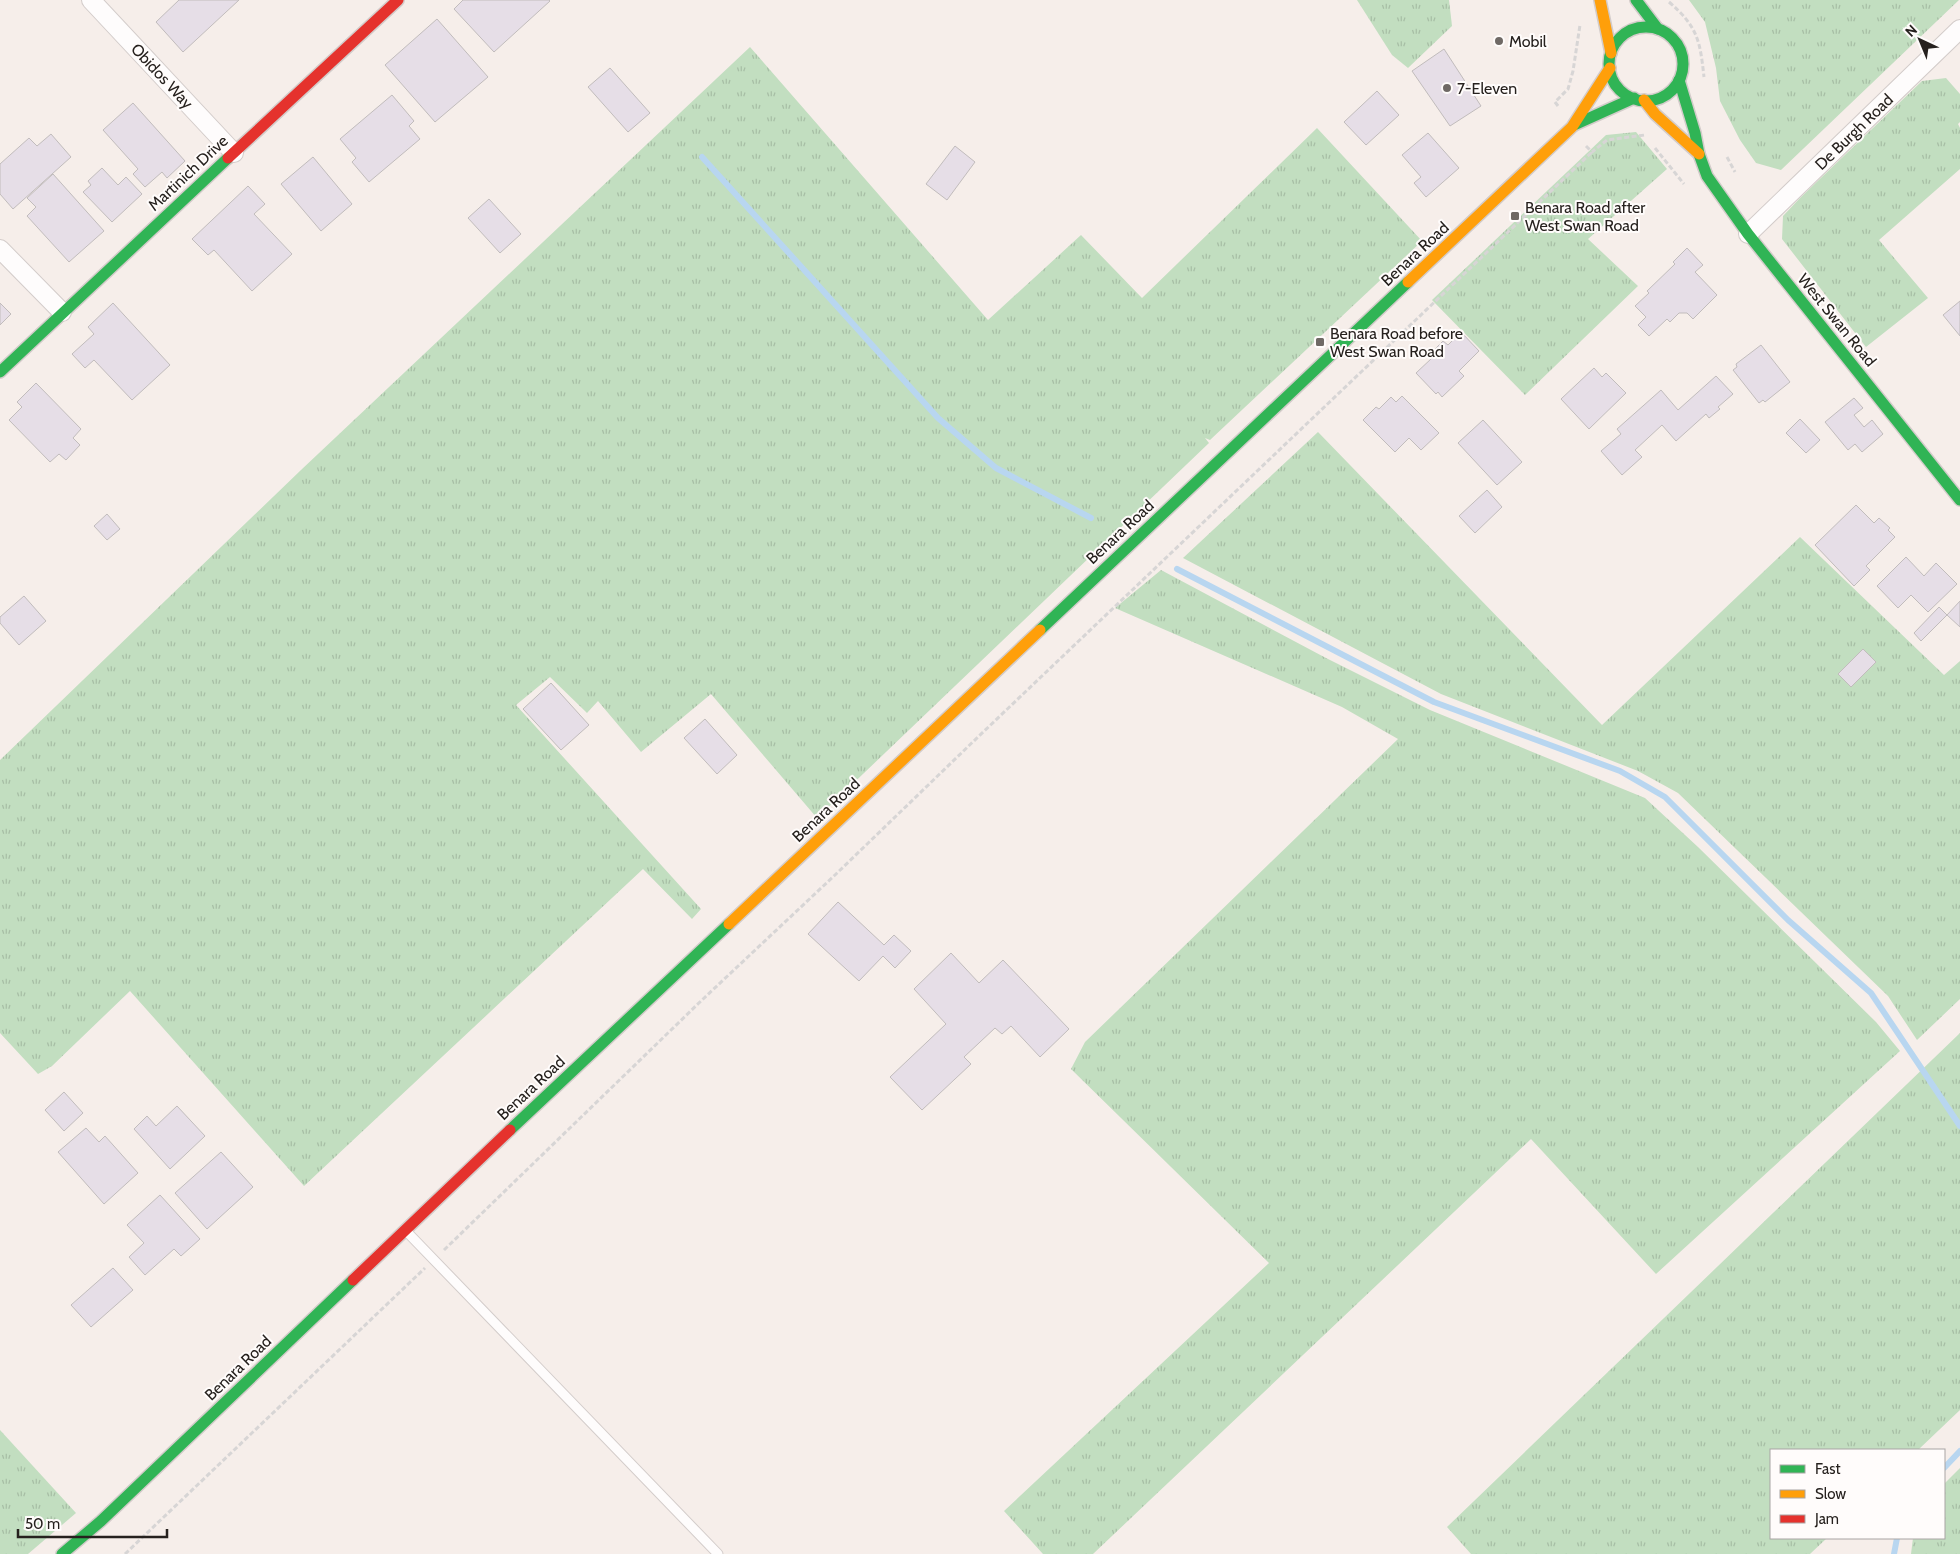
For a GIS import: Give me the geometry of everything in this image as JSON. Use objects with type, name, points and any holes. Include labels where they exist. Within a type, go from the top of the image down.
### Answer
[{"type":"main road","name":"Martinich Drive","points":[[0,372],[398,0]]},
{"type":"main road","points":[[1600,0],[1611,53],[1610,68],[1616,85],[1624,93],[1639,99],[1656,99],[1666,94],[1679,80],[1683,64],[1681,52],[1672,38],[1658,29],[1636,0]]},
{"type":"main road","points":[[1611,53],[1617,42],[1626,33],[1642,27],[1658,29]]},
{"type":"main road","name":"Benara Road","points":[[62,1554],[101,1521],[405,1230],[1574,124],[1610,68]]},
{"type":"main road","name":"West Swan Road","points":[[1679,80],[1699,154],[1707,176],[1748,234],[1960,500]]},
{"type":"main road","name":"West Swan Road","points":[[1639,99],[1699,154]]},
{"type":"main road","name":"Benara Road","points":[[1574,124],[1639,99]]},
{"type":"main road","name":"Benara Road","points":[[78,1554],[101,1521]]},
{"type":"street","name":"Obidos Way","points":[[91,0],[234,152]]},
{"type":"street","name":"De Burgh Road","points":[[1748,234],[1960,29]]},
{"type":"street","points":[[0,249],[62,312]]},
{"type":"lane","points":[[405,1230],[718,1554]]},
{"type":"path","points":[[1667,0],[1696,32],[1701,49],[1705,85]]},
{"type":"path","points":[[125,1554],[702,1000],[1592,152]]},
{"type":"path","points":[[1726,155],[1737,176]]},
{"type":"green space","points":[[1357,0],[1449,0],[1452,26],[1408,68],[1392,55]]},
{"type":"green space","points":[[1689,0],[1959,0],[1781,170],[1756,163],[1740,140],[1720,101],[1716,68],[1705,22]]},
{"type":"green space","points":[[750,47],[988,320],[1081,235],[1142,298],[1317,128],[1422,241],[1210,440],[1205,438],[1209,443],[817,818],[711,694],[641,752],[598,701],[587,713],[550,677],[516,705],[701,909],[692,919],[643,869],[304,1186],[130,991],[52,1066],[38,1074],[0,1033],[0,760],[301,470]]},
{"type":"green space","points":[[1946,78],[1960,94],[1960,122],[1958,124],[1960,128],[1960,169],[1879,240],[1928,298],[1866,347],[1782,239],[1783,216],[1922,81]]},
{"type":"green space","points":[[1636,132],[1667,169],[1588,239],[1638,286],[1525,395],[1432,300],[1606,135]]},
{"type":"green space","points":[[1318,432],[1602,725],[1800,537],[1944,675],[1960,661],[1960,999],[1917,1040],[1888,996],[1678,793],[1638,771],[1441,694],[1183,558]]},
{"type":"green space","points":[[1161,570],[1326,658],[1430,710],[1645,798],[1698,847],[1876,1022],[1900,1051],[1656,1274],[1531,1139],[1093,1554],[1043,1554],[1004,1511],[1269,1263],[1071,1069],[1085,1042],[1398,739],[1342,707],[1115,608]]},
{"type":"green space","points":[[1960,1033],[1960,1410],[1919,1449],[1770,1449],[1770,1539],[1826,1539],[1810,1554],[1471,1554],[1447,1527]]},
{"type":"green space","points":[[0,1430],[76,1513],[28,1554],[0,1554]]},
{"type":"green space","points":[[1960,1468],[1960,1554],[1911,1554],[1913,1539],[1945,1539],[1945,1483]]},
{"type":"building","points":[[179,0],[239,0],[183,52],[156,22]]},
{"type":"building","points":[[463,0],[550,1],[494,52],[454,9]]},
{"type":"building","points":[[437,19],[488,77],[435,122],[385,65]]},
{"type":"building","name":"7-Eleven","points":[[1444,49],[1481,106],[1450,126],[1412,71]]},
{"type":"building","points":[[610,68],[650,113],[628,132],[588,87]]},
{"type":"building","points":[[1377,91],[1399,115],[1366,145],[1344,122]]},
{"type":"building","points":[[392,95],[414,121],[409,126],[420,139],[369,182],[352,162],[356,158],[340,139]]},
{"type":"building","points":[[133,103],[185,161],[167,178],[162,172],[145,187],[133,174],[138,169],[103,130]]},
{"type":"building","points":[[1428,133],[1459,168],[1426,197],[1414,183],[1421,177],[1402,155]]},
{"type":"building","points":[[51,134],[71,157],[13,209],[0,194],[0,164],[29,138],[37,146]]},
{"type":"building","points":[[955,146],[975,162],[947,200],[926,184]]},
{"type":"building","points":[[313,157],[352,204],[321,231],[281,184]]},
{"type":"building","points":[[102,168],[118,185],[126,177],[142,194],[112,222],[83,192],[91,185],[88,181]]},
{"type":"building","points":[[53,174],[104,231],[69,262],[27,216],[36,207],[27,198]]},
{"type":"building","points":[[248,186],[265,204],[254,214],[292,254],[252,291],[214,250],[208,255],[192,239]]},
{"type":"building","points":[[489,199],[521,234],[500,253],[468,218]]},
{"type":"building","points":[[1687,248],[1703,265],[1695,272],[1717,295],[1693,319],[1687,313],[1679,313],[1670,322],[1667,319],[1649,336],[1638,325],[1646,317],[1635,306],[1649,293],[1647,291],[1675,264],[1673,262]]},
{"type":"building","points":[[1960,301],[1960,336],[1943,315]]},
{"type":"building","points":[[0,303],[11,314],[0,325]]},
{"type":"building","points":[[113,303],[170,365],[132,400],[94,360],[85,368],[72,354],[94,334],[88,327]]},
{"type":"building","points":[[1461,332],[1479,351],[1459,371],[1464,376],[1442,397],[1438,392],[1436,394],[1416,373],[1432,358],[1429,355],[1443,341],[1448,345]]},
{"type":"building","points":[[1761,345],[1790,382],[1765,402],[1763,400],[1759,403],[1733,370],[1737,367],[1736,364]]},
{"type":"building","points":[[1594,368],[1602,377],[1606,373],[1626,393],[1589,429],[1561,399]]},
{"type":"building","points":[[1716,376],[1733,394],[1718,407],[1720,409],[1709,418],[1706,414],[1676,441],[1662,425],[1635,450],[1642,457],[1622,475],[1601,451],[1621,434],[1617,429],[1661,390],[1678,410]]},
{"type":"building","points":[[36,383],[81,429],[73,438],[80,445],[66,460],[59,454],[50,462],[9,420],[22,407],[17,402]]},
{"type":"building","points":[[1402,396],[1439,433],[1421,450],[1409,438],[1395,452],[1363,420],[1376,407],[1379,409],[1391,397],[1396,402]]},
{"type":"building","points":[[1854,398],[1863,408],[1854,415],[1864,427],[1872,420],[1883,434],[1862,452],[1855,444],[1848,450],[1825,422]]},
{"type":"building","points":[[1800,419],[1820,440],[1806,453],[1786,433]]},
{"type":"building","points":[[1483,420],[1522,462],[1497,485],[1458,443]]},
{"type":"building","points":[[1487,490],[1502,507],[1475,533],[1459,516]]},
{"type":"building","points":[[1856,505],[1874,523],[1879,518],[1890,528],[1888,530],[1895,537],[1866,566],[1870,570],[1854,586],[1815,545]]},
{"type":"building","points":[[107,514],[120,529],[107,540],[94,526]]},
{"type":"building","points":[[1906,557],[1924,576],[1936,563],[1957,584],[1928,612],[1911,595],[1898,608],[1877,586]]},
{"type":"building","points":[[24,596],[46,621],[19,645],[0,623],[0,617]]},
{"type":"building","points":[[1960,601],[1960,627],[1947,615]]},
{"type":"building","points":[[1939,607],[1947,615],[1921,641],[1914,633]]},
{"type":"building","points":[[1863,649],[1876,662],[1851,687],[1838,674]]},
{"type":"building","points":[[551,683],[589,725],[561,750],[523,709]]},
{"type":"building","points":[[705,719],[737,755],[717,774],[684,738]]},
{"type":"building","points":[[838,902],[884,945],[894,935],[911,951],[895,968],[883,956],[859,981],[808,934]]},
{"type":"building","points":[[951,953],[979,983],[1003,960],[1069,1029],[1040,1057],[1011,1026],[1002,1034],[995,1028],[964,1057],[971,1064],[922,1110],[890,1077],[946,1024],[914,989]]},
{"type":"building","points":[[64,1092],[83,1113],[64,1131],[45,1110]]},
{"type":"building","points":[[177,1106],[205,1136],[170,1169],[134,1129],[147,1116],[156,1126]]},
{"type":"building","points":[[86,1128],[99,1142],[105,1136],[138,1173],[104,1204],[58,1152]]},
{"type":"building","points":[[221,1152],[253,1187],[207,1229],[175,1193]]},
{"type":"building","points":[[160,1195],[200,1239],[181,1256],[174,1249],[145,1275],[129,1257],[144,1243],[127,1225]]},
{"type":"building","points":[[113,1268],[133,1290],[91,1327],[71,1305]]},
{"type":"waterway","points":[[702,157],[938,418],[996,468],[1091,518]]},
{"type":"waterway","points":[[1177,569],[1434,702],[1620,771],[1665,797],[1788,920],[1871,993],[1960,1126]]},
{"type":"waterway","points":[[1945,1467],[1960,1451]]},
{"type":"waterway","points":[[1894,1554],[1897,1539]]},
{"type":"traffic: fast","points":[[1636,0],[1658,29]]},
{"type":"traffic: fast","points":[[1646,27],[1660,30],[1672,38],[1680,50],[1683,64],[1680,78],[1672,90],[1660,98],[1646,101],[1632,98],[1620,90],[1612,78],[1609,64],[1612,50],[1620,38],[1632,30],[1646,27]]},
{"type":"traffic: fast","points":[[1679,80],[1695,133],[1699,154],[1707,176],[1748,234],[1960,500]]},
{"type":"traffic: fast","points":[[1574,125],[1634,98]]},
{"type":"traffic: fast","points":[[0,372],[228,158]]},
{"type":"traffic: fast","points":[[1040,630],[1408,282]]},
{"type":"traffic: fast","points":[[510,1130],[729,924]]},
{"type":"traffic: fast","points":[[62,1554],[101,1521],[353,1280]]},
{"type":"traffic: slow","points":[[1600,0],[1611,53]]},
{"type":"traffic: slow","points":[[1408,282],[1572,127],[1610,68]]},
{"type":"traffic: slow","points":[[1644,100],[1655,114],[1699,154]]},
{"type":"traffic: slow","points":[[729,924],[1040,630]]},
{"type":"traffic: jam","points":[[228,158],[398,0]]},
{"type":"traffic: jam","points":[[353,1280],[510,1130]]},
{"type":"place","name":"Mobil","points":[[1499,41]]},
{"type":"place","name":"7-Eleven","points":[[1447,88]]},
{"type":"place","name":"Benara Road after West Swan Road","points":[[1515,216]]},
{"type":"place","name":"Benara Road before West Swan Road","points":[[1320,342]]}]
